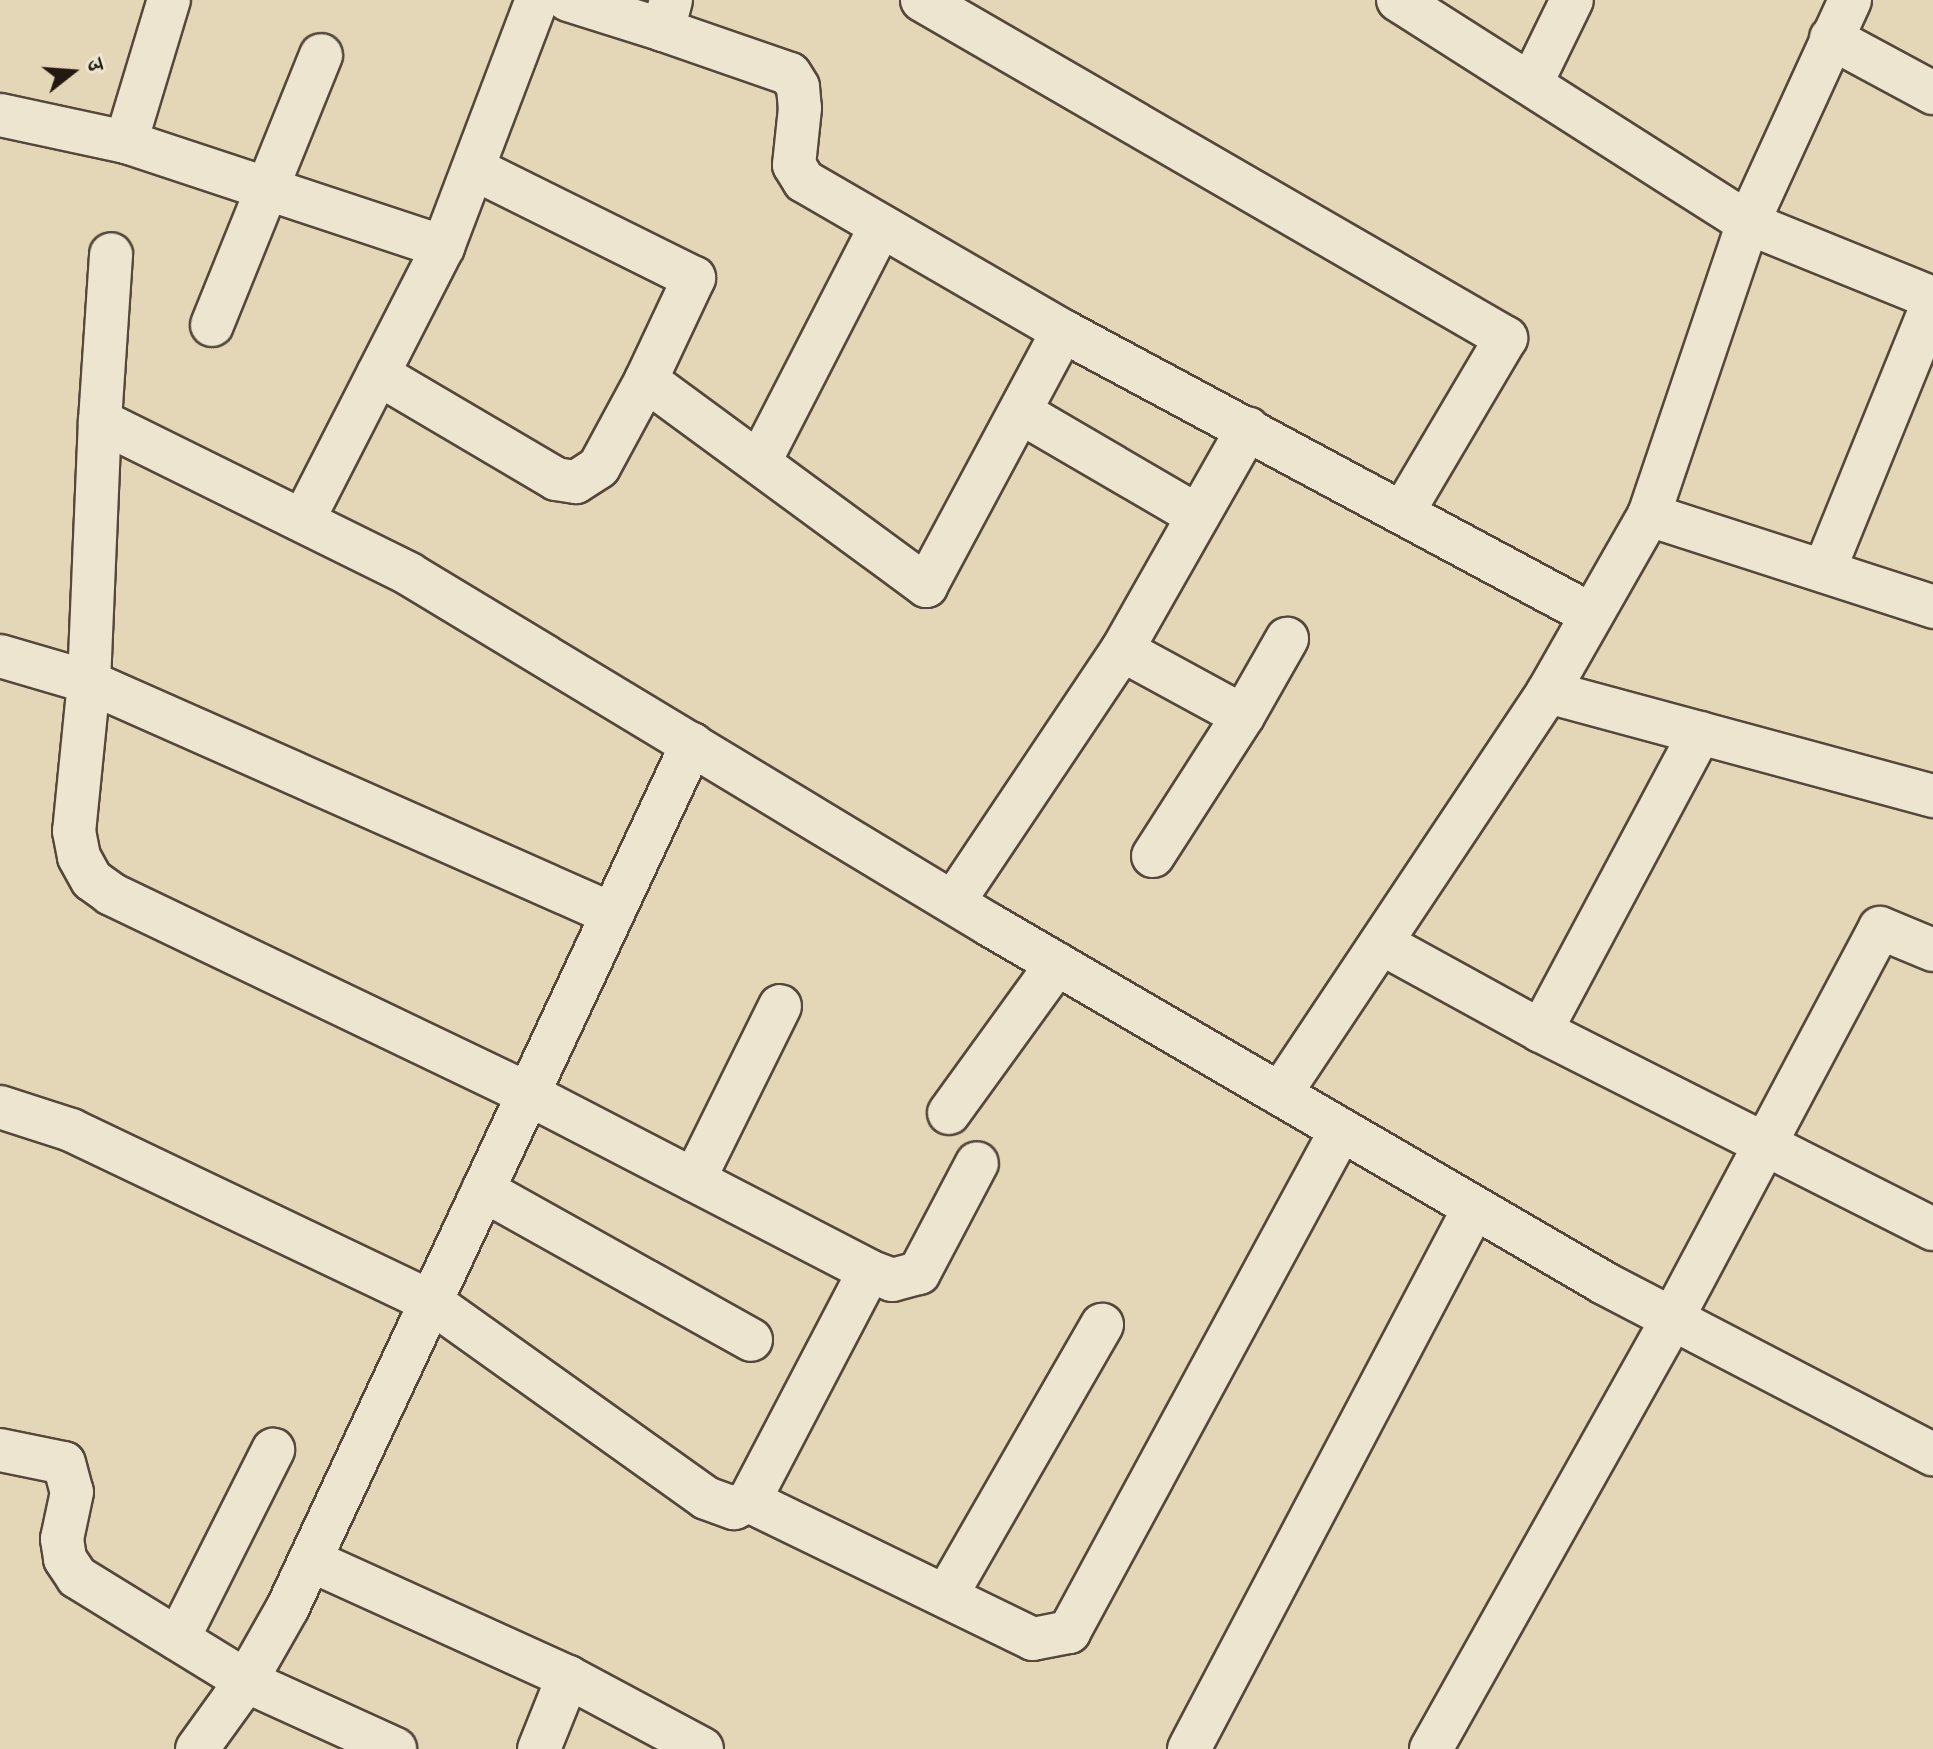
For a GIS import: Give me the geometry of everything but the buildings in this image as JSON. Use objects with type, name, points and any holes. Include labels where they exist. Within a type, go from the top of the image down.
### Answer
[{"type":"street","points":[[126,142],[169,0]]},
{"type":"street","points":[[304,519],[443,247],[537,0]]},
{"type":"street","points":[[568,0],[667,15],[790,74],[798,87],[800,108],[794,165],[804,181],[1063,331],[1592,615]]},
{"type":"street","points":[[922,0],[1506,338],[1403,512]]},
{"type":"street","points":[[1398,0],[1748,223],[1933,300],[1824,571]]},
{"type":"street","points":[[1531,84],[1572,0]]},
{"type":"street","points":[[1280,1094],[1548,692],[1649,515],[1748,223],[1850,0]]},
{"type":"street","points":[[1831,38],[1933,93]]},
{"type":"street","points":[[212,325],[321,55]]},
{"type":"street","points":[[0,115],[126,142],[443,247]]},
{"type":"street","points":[[378,374],[556,479],[576,482],[599,467],[646,380],[694,278],[474,169]]},
{"type":"street","points":[[760,461],[881,226]]},
{"type":"street","points":[[111,254],[100,421],[89,682],[74,831],[79,857],[92,880],[111,894],[528,1094],[869,1271],[892,1280],[919,1273],[977,1163]]},
{"type":"street","points":[[646,380],[926,586],[1063,331]]},
{"type":"street","points":[[1020,412],[1198,516]]},
{"type":"street","points":[[100,421],[304,519],[409,574],[1057,964],[1474,1208],[1671,1321],[1933,1454]]},
{"type":"street","points":[[954,901],[1122,650],[1248,428]]},
{"type":"street","points":[[1649,515],[1933,607]]},
{"type":"street","points":[[1153,856],[1243,716],[1287,639]]},
{"type":"street","points":[[1122,650],[1243,716]]},
{"type":"street","points":[[0,656],[89,682],[612,914]]},
{"type":"street","points":[[1548,692],[1933,796]]},
{"type":"street","points":[[1541,1031],[1700,733]]},
{"type":"street","points":[[197,1749],[246,1681],[310,1560],[692,744]]},
{"type":"street","points":[[1431,1749],[1671,1321],[1880,928],[1933,950]]},
{"type":"street","points":[[1381,943],[1541,1031],[1933,1229]]},
{"type":"street","points":[[949,1113],[1057,964]]},
{"type":"street","points":[[694,1180],[780,1006]]},
{"type":"street","points":[[0,1107],[71,1130],[430,1301],[706,1498],[734,1508],[749,1501],[869,1271]]},
{"type":"street","points":[[749,1501],[1033,1639],[1069,1632],[1341,1130]]},
{"type":"street","points":[[483,1190],[751,1340]]},
{"type":"street","points":[[1189,1749],[1474,1208]]},
{"type":"street","points":[[946,1596],[1102,1325]]},
{"type":"street","points":[[0,1450],[64,1463],[72,1492],[62,1539],[65,1559],[77,1577],[246,1681],[395,1749]]},
{"type":"street","points":[[178,1639],[273,1450]]},
{"type":"street","points":[[310,1560],[568,1677],[702,1749]]},
{"type":"street","points":[[539,1749],[568,1677]]}]
